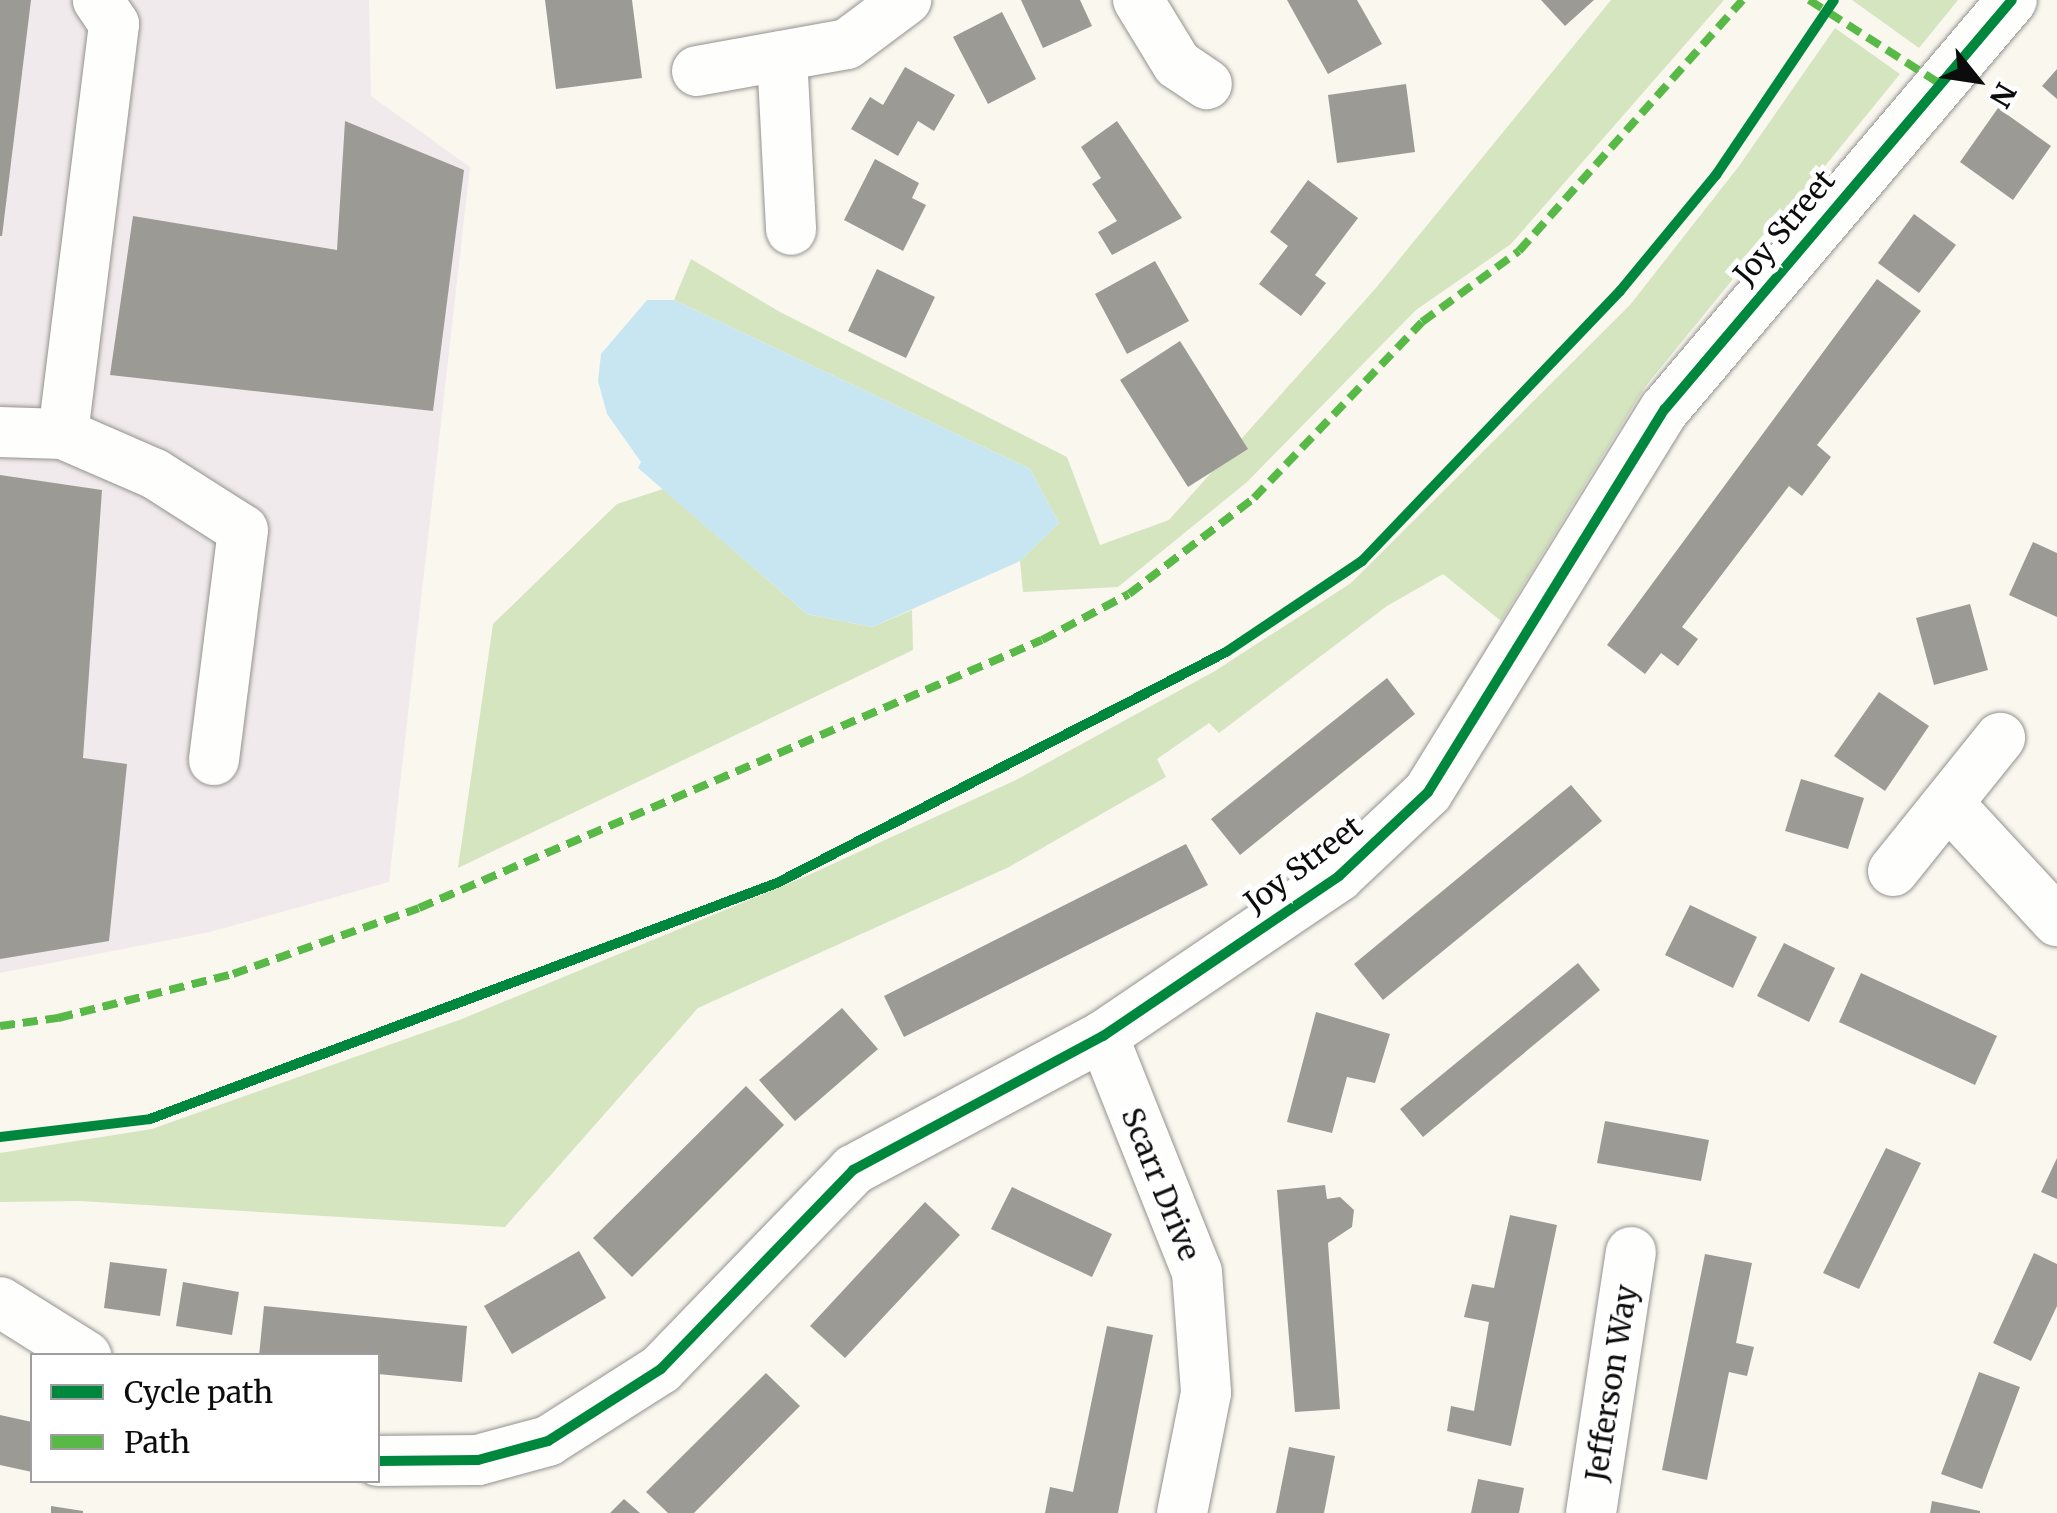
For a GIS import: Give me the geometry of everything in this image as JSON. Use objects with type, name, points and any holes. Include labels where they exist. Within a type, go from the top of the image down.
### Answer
[{"type":"street","points":[[64,434],[114,24],[98,0]]},
{"type":"street","points":[[697,71],[847,44],[906,0]]},
{"type":"street","points":[[1138,0],[1177,64],[1208,84]]},
{"type":"street","name":"Joy Street","points":[[380,1460],[478,1460],[548,1440],[660,1369],[852,1170],[1103,1036],[1339,876],[1428,792],[1665,409],[2012,0]]},
{"type":"street","points":[[782,56],[791,230]]},
{"type":"street","points":[[0,432],[64,434],[155,474],[243,530],[214,760]]},
{"type":"street","points":[[1893,871],[2000,738]]},
{"type":"street","points":[[1948,803],[2057,921]]},
{"type":"street","name":"Scarr Drive","points":[[1103,1036],[1197,1272],[1206,1393],[1182,1513]]},
{"type":"street","name":"Jefferson Way","points":[[1591,1513],[1631,1252]]},
{"type":"street","points":[[0,1302],[81,1353]]},
{"type":"shaded area","points":[[0,0],[369,0],[371,96],[470,167],[389,882],[210,932],[0,973]]},
{"type":"green space","points":[[1611,0],[1724,0],[1511,244],[1416,310],[1247,482],[1118,587],[1023,592],[1020,561],[1059,523],[1030,469],[674,300],[691,259],[780,312],[1067,457],[1100,545],[1169,520],[1375,289]]},
{"type":"green space","points":[[1852,0],[1958,0],[1919,48]]},
{"type":"green space","points":[[1835,28],[1900,74],[1645,387],[1501,621],[1443,574],[1387,606],[1219,733],[1209,723],[1157,759],[1166,777],[1009,867],[698,1008],[505,1227],[80,1201],[0,1202],[0,1153],[152,1129],[462,1019],[802,878],[1016,780],[1215,671],[1351,583],[1630,305],[1739,166]]},
{"type":"green space","points":[[663,489],[807,614],[872,627],[912,610],[913,650],[458,868],[493,624],[617,504]]},
{"type":"water","points":[[647,300],[674,300],[1030,469],[1059,523],[1020,561],[872,627],[807,614],[638,468],[641,462],[607,414],[598,381],[601,354]]},
{"type":"building","points":[[0,0],[31,0],[2,236],[0,236]]},
{"type":"building","points":[[545,0],[632,0],[642,78],[556,89]]},
{"type":"building","points":[[1021,0],[1080,0],[1092,26],[1043,48]]},
{"type":"building","points":[[1287,0],[1357,0],[1382,44],[1328,74]]},
{"type":"building","points":[[1541,0],[1594,0],[1565,26]]},
{"type":"building","points":[[1002,12],[1036,79],[988,104],[953,37]]},
{"type":"building","points":[[905,67],[955,95],[934,131],[918,121],[898,156],[851,129],[870,97],[883,105]]},
{"type":"building","points":[[2057,69],[2057,99],[2042,86]]},
{"type":"building","points":[[1406,84],[1415,152],[1337,163],[1328,95]]},
{"type":"building","points":[[1998,108],[2051,146],[2013,200],[1960,162]]},
{"type":"building","points":[[345,121],[464,170],[433,411],[110,375],[133,216],[337,250]]},
{"type":"building","points":[[1117,121],[1182,218],[1112,255],[1098,232],[1117,221],[1092,184],[1101,178],[1081,147]]},
{"type":"building","points":[[875,159],[919,183],[912,198],[926,205],[903,251],[844,220]]},
{"type":"building","points":[[1308,180],[1358,218],[1315,275],[1326,283],[1301,316],[1259,284],[1288,246],[1270,232]]},
{"type":"building","points":[[1914,214],[1956,245],[1919,293],[1878,263]]},
{"type":"building","points":[[1155,261],[1189,321],[1127,354],[1095,294]]},
{"type":"building","points":[[877,269],[935,297],[906,358],[848,331]]},
{"type":"building","points":[[1877,279],[1921,311],[1817,445],[1831,457],[1802,496],[1789,486],[1682,627],[1698,639],[1678,666],[1661,653],[1645,674],[1607,645]]},
{"type":"building","points":[[1180,341],[1248,449],[1188,487],[1120,380]]},
{"type":"building","points":[[0,475],[102,490],[83,758],[127,764],[109,941],[0,959]]},
{"type":"building","points":[[2033,542],[2057,553],[2057,617],[2009,595]]},
{"type":"building","points":[[1970,604],[1988,670],[1934,685],[1916,618]]},
{"type":"building","points":[[1387,678],[1415,714],[1240,855],[1211,819]]},
{"type":"building","points":[[1879,692],[1929,726],[1885,791],[1834,756]]},
{"type":"building","points":[[1801,779],[1864,798],[1848,849],[1785,831]]},
{"type":"building","points":[[1571,785],[1602,821],[1383,1000],[1354,964]]},
{"type":"building","points":[[1186,844],[1208,885],[904,1037],[884,996]]},
{"type":"building","points":[[1690,905],[1757,937],[1733,988],[1665,955]]},
{"type":"building","points":[[1784,943],[1835,968],[1809,1022],[1757,996]]},
{"type":"building","points":[[1578,963],[1600,990],[1423,1137],[1400,1109]]},
{"type":"building","points":[[1861,973],[1997,1036],[1975,1085],[1839,1022]]},
{"type":"building","points":[[842,1008],[878,1049],[795,1121],[759,1080]]},
{"type":"building","points":[[1316,1012],[1390,1034],[1375,1083],[1347,1077],[1332,1133],[1287,1122]]},
{"type":"building","points":[[746,1086],[784,1125],[632,1277],[593,1238]]},
{"type":"building","points":[[1605,1121],[1709,1140],[1701,1181],[1597,1163]]},
{"type":"building","points":[[1886,1148],[1921,1163],[1859,1289],[1823,1273]]},
{"type":"building","points":[[2057,1158],[2057,1199],[2041,1192]]},
{"type":"building","points":[[1325,1185],[1327,1199],[1340,1197],[1354,1210],[1352,1227],[1328,1243],[1340,1409],[1295,1412],[1277,1190]]},
{"type":"building","points":[[1012,1187],[1112,1234],[1092,1277],[991,1229]]},
{"type":"building","points":[[925,1202],[960,1235],[845,1358],[810,1326]]},
{"type":"building","points":[[1510,1215],[1557,1225],[1511,1446],[1447,1431],[1451,1406],[1474,1411],[1489,1322],[1464,1317],[1472,1284],[1494,1288]]},
{"type":"building","points":[[579,1251],[606,1298],[512,1354],[484,1306]]},
{"type":"building","points":[[2034,1253],[2057,1264],[2057,1306],[2031,1361],[1993,1343]]},
{"type":"building","points":[[1705,1254],[1752,1263],[1736,1343],[1754,1347],[1747,1376],[1729,1372],[1707,1480],[1662,1470]]},
{"type":"building","points":[[110,1262],[167,1269],[160,1316],[104,1308]]},
{"type":"building","points":[[183,1282],[239,1292],[232,1335],[176,1326]]},
{"type":"building","points":[[264,1306],[467,1326],[462,1382],[380,1374],[380,1353],[259,1353]]},
{"type":"building","points":[[1107,1326],[1153,1335],[1118,1513],[1045,1513],[1050,1487],[1073,1492]]},
{"type":"building","points":[[1979,1372],[2020,1387],[1982,1489],[1941,1474]]},
{"type":"building","points":[[766,1373],[800,1406],[694,1513],[668,1513],[646,1492]]},
{"type":"building","points":[[0,1415],[30,1422],[30,1472],[0,1465]]},
{"type":"building","points":[[1289,1447],[1335,1456],[1324,1513],[1276,1513]]},
{"type":"building","points":[[1478,1479],[1524,1488],[1519,1513],[1471,1513]]},
{"type":"building","points":[[624,1499],[640,1513],[610,1513]]},
{"type":"building","points":[[1932,1501],[1980,1511],[1980,1513],[1930,1513]]},
{"type":"building","points":[[51,1506],[83,1511],[83,1513],[51,1513]]},
{"type":"marked path","points":[[0,1026],[58,1018],[233,974],[419,908],[1042,640],[1129,594],[1254,498],[1422,322],[1519,251],[1743,0]]},
{"type":"marked path","points":[[1809,0],[1937,82]]},
{"type":"cycle path","points":[[0,1137],[150,1119],[777,883],[1226,652],[1362,561],[1620,291],[1716,175],[1834,0]]},
{"type":"cycle path","points":[[380,1461],[478,1460],[548,1441],[661,1369],[853,1170],[1103,1036],[1339,876],[1428,792],[1665,409],[2012,0]]}]
